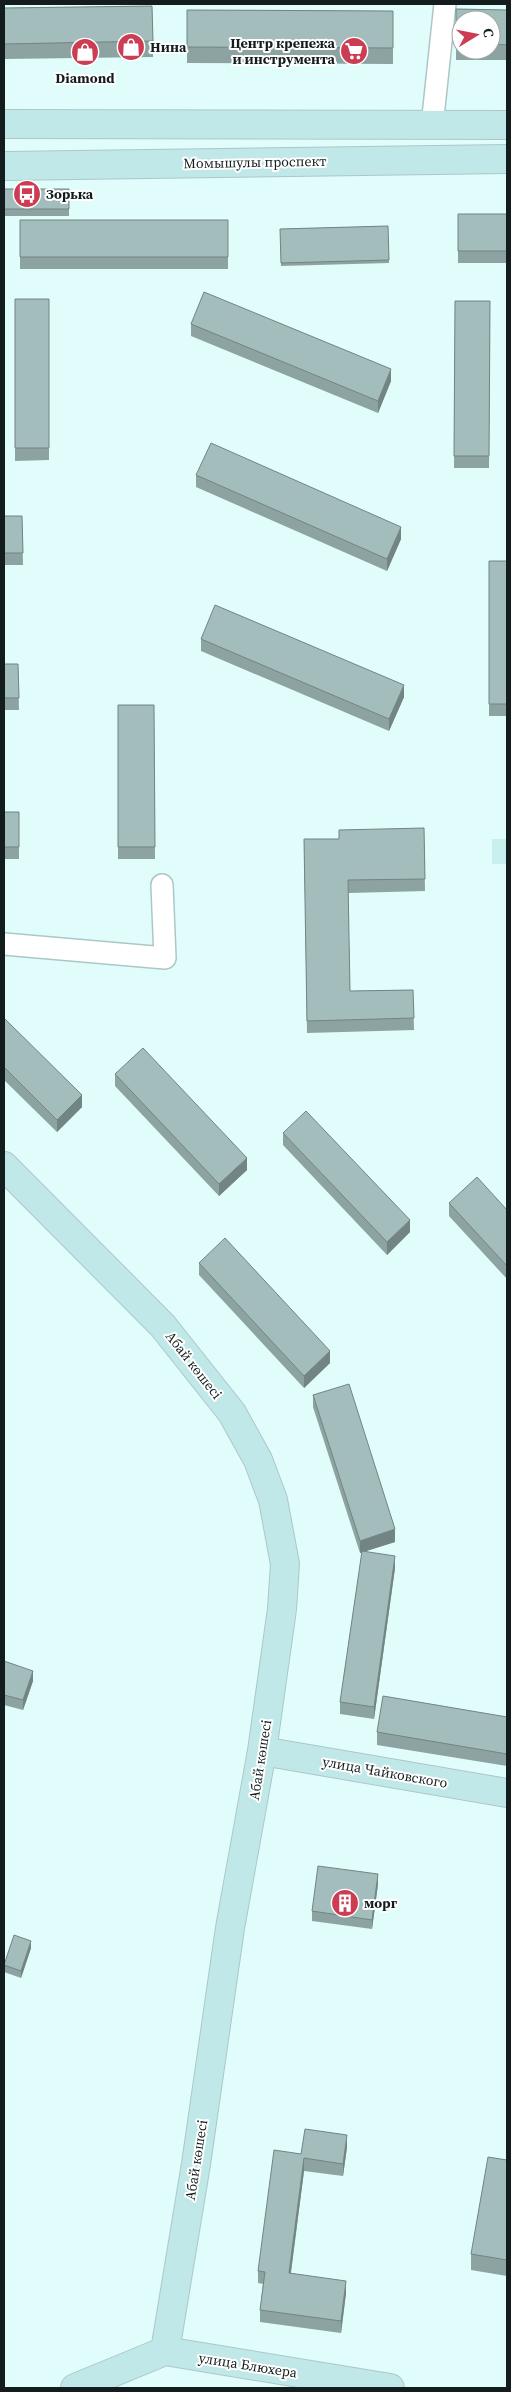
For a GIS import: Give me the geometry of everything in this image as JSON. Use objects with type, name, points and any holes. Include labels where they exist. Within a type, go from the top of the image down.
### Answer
[{"type":"street","points":[[426,159],[432,126],[445,4]]},
{"type":"street","points":[[4,124],[507,125]]},
{"type":"street","name":"Момышулы проспект","points":[[4,166],[507,159]]},
{"type":"street","points":[[4,944],[165,958],[162,885]]},
{"type":"street","name":"Абай көшесі","points":[[4,1166],[163,1326],[232,1413],[258,1460],[273,1500],[285,1564],[282,1609],[262,1751],[230,1928],[196,2164],[165,2350]]},
{"type":"street","name":"улица Чайковского","points":[[262,1751],[507,1793]]},
{"type":"street","points":[[75,2388],[165,2350]]},
{"type":"street","name":"улица Блюхера","points":[[165,2350],[390,2388]]},
{"type":"shaded area","points":[[492,839],[507,839],[507,864],[492,864]]},
{"type":"building","points":[[152,6],[153,41],[4,44],[4,8]]},
{"type":"building","points":[[456,9],[507,10],[507,45],[501,45],[501,10]]},
{"type":"building","points":[[187,10],[393,11],[393,48],[187,47]]},
{"type":"building","points":[[4,189],[69,189],[69,209],[4,209]]},
{"type":"building","points":[[458,214],[507,214],[507,251],[458,251]]},
{"type":"building","points":[[20,220],[228,220],[228,257],[20,257]]},
{"type":"building","points":[[388,226],[389,260],[281,263],[280,229]]},
{"type":"building","points":[[204,292],[391,369],[378,401],[191,324]]},
{"type":"building","points":[[15,299],[49,299],[49,448],[15,448]]},
{"type":"building","points":[[455,301],[490,301],[489,456],[454,456]]},
{"type":"building","points":[[211,443],[401,527],[387,559],[196,475]]},
{"type":"building","points":[[4,516],[22,516],[23,553],[4,553]]},
{"type":"building","points":[[489,561],[507,561],[507,704],[489,704]]},
{"type":"building","points":[[215,605],[404,685],[389,719],[201,639]]},
{"type":"building","points":[[4,664],[18,664],[19,698],[4,698]]},
{"type":"building","points":[[118,705],[154,705],[155,847],[118,847]]},
{"type":"building","points":[[4,812],[19,812],[19,847],[4,847]]},
{"type":"building","points":[[424,828],[425,879],[348,880],[350,991],[413,990],[414,1018],[307,1021],[304,839],[339,839],[339,830]]},
{"type":"building","points":[[4,1018],[82,1095],[57,1120],[4,1067]]},
{"type":"building","points":[[143,1048],[247,1158],[219,1184],[115,1074]]},
{"type":"building","points":[[306,1111],[410,1220],[387,1242],[283,1133]]},
{"type":"building","points":[[477,1177],[507,1210],[507,1266],[449,1203]]},
{"type":"building","points":[[225,1238],[330,1351],[304,1376],[199,1263]]},
{"type":"building","points":[[349,1384],[395,1529],[360,1541],[313,1395]]},
{"type":"building","points":[[362,1551],[395,1556],[374,1707],[340,1702]]},
{"type":"building","points":[[4,1661],[33,1671],[23,1700],[4,1695]]},
{"type":"building","points":[[383,1696],[507,1717],[507,1754],[377,1732]]},
{"type":"building","name":"морг","points":[[318,1866],[378,1874],[372,1920],[312,1911]]},
{"type":"building","points":[[14,1935],[31,1941],[21,1971],[4,1965]]},
{"type":"building","points":[[305,2129],[347,2135],[343,2164],[304,2158],[289,2273],[346,2281],[341,2321],[260,2310],[265,2272],[258,2271],[274,2150],[301,2154]]},
{"type":"building","points":[[488,2157],[507,2160],[507,2260],[471,2254]]},
{"type":"place","name":"Нина","points":[[131,47]]},
{"type":"place","name":"Центр крепежа и инструмента","points":[[354,51]]},
{"type":"place","name":"Diamond","points":[[85,52]]},
{"type":"place","name":"Зорька","points":[[27,194]]},
{"type":"place","name":"морг","points":[[345,1903]]}]
